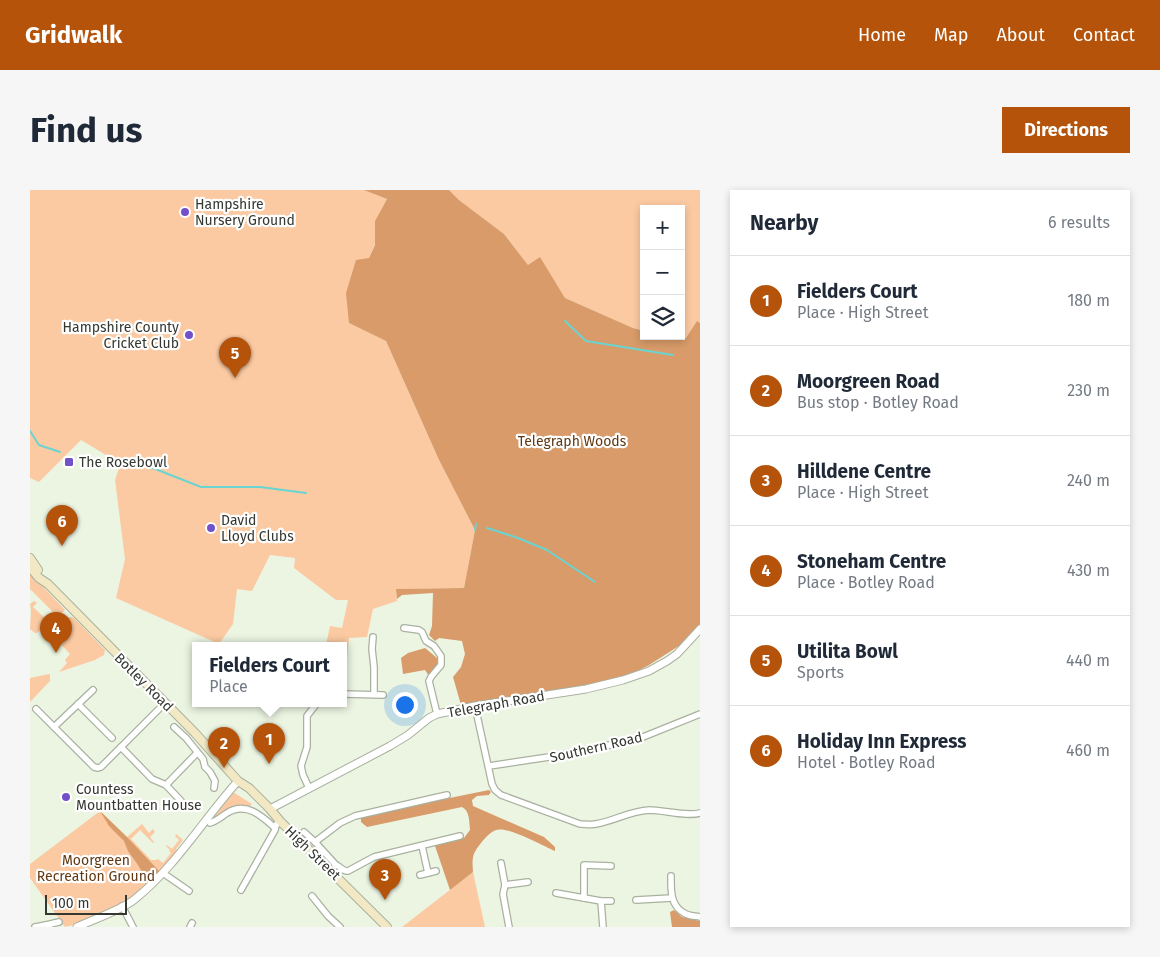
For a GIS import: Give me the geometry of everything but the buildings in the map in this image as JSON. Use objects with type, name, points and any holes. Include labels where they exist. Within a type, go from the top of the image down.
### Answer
[{"type":"main road","name":"Botley Road","points":[[30,558],[48,584],[195,733],[238,781]]},
{"type":"main road","name":"Botley Road","points":[[30,567],[39,578],[48,584]]},
{"type":"main road","name":"High Street","points":[[238,781],[249,788],[270,809],[278,824],[333,867],[387,927]]},
{"type":"street","points":[[404,628],[422,632],[426,641],[434,646],[440,656],[441,666],[429,681],[437,714]]},
{"type":"street","name":"Telegraph Road","points":[[270,809],[390,746],[437,714],[586,688],[639,675],[677,654],[700,629]]},
{"type":"street","points":[[372,637],[374,694]]},
{"type":"street","points":[[54,727],[92,690]]},
{"type":"street","points":[[347,694],[383,695]]},
{"type":"street","points":[[36,709],[94,767],[98,768],[165,703]]},
{"type":"street","points":[[78,704],[112,738]]},
{"type":"street","points":[[475,706],[492,784],[498,793],[580,824],[596,824],[643,811],[662,810],[700,813]]},
{"type":"street","points":[[309,788],[301,766],[307,747],[307,716],[314,707]]},
{"type":"street","name":"Southern Road","points":[[489,766],[549,757],[625,742],[643,737],[700,714]]},
{"type":"street","points":[[174,727],[186,738],[203,759],[205,767],[210,772],[214,781],[214,788]]},
{"type":"street","points":[[121,747],[152,779],[166,785],[181,800]]},
{"type":"street","points":[[166,785],[197,753]]},
{"type":"street","points":[[77,927],[134,900],[163,873],[238,781]]},
{"type":"street","points":[[315,842],[351,817],[446,795]]},
{"type":"street","points":[[210,823],[232,810],[241,808],[258,813],[278,824],[241,890]]},
{"type":"street","points":[[304,832],[315,842],[333,867],[344,871],[348,871],[374,857],[460,836]]},
{"type":"street","points":[[422,846],[428,873]]},
{"type":"street","points":[[501,862],[505,885],[503,894],[509,927]]},
{"type":"street","points":[[584,898],[584,865],[611,866]]},
{"type":"street","points":[[420,875],[436,871]]},
{"type":"street","points":[[163,873],[189,890]]},
{"type":"street","points":[[671,876],[672,898],[676,906],[684,914],[700,917]]},
{"type":"street","points":[[505,885],[528,882]]},
{"type":"street","points":[[556,893],[611,901]]},
{"type":"street","points":[[312,896],[327,918],[340,927]]},
{"type":"street","points":[[636,900],[672,898]]},
{"type":"street","points":[[601,901],[603,927]]},
{"type":"street","points":[[122,906],[133,927]]},
{"type":"street","points":[[35,927],[48,926],[59,922]]},
{"type":"green space","points":[[30,190],[365,190],[387,199],[375,221],[375,244],[349,323],[386,341],[439,460],[475,530],[464,588],[396,589],[397,601],[373,609],[367,637],[349,638],[347,658],[347,642],[327,642],[330,626],[342,628],[348,600],[336,600],[294,568],[295,558],[270,555],[252,591],[237,589],[233,624],[220,642],[215,642],[116,598],[125,559],[115,480],[119,468],[115,464],[116,461],[81,440],[39,482],[30,478]]},
{"type":"green space","name":"Telegraph Woods","points":[[364,190],[449,190],[459,200],[504,234],[528,265],[540,257],[565,298],[640,330],[640,340],[685,340],[697,321],[700,323],[700,626],[682,644],[649,665],[630,675],[573,688],[461,705],[453,677],[461,667],[465,654],[462,641],[439,638],[435,641],[429,635],[432,626],[433,593],[402,595],[397,599],[396,589],[464,588],[475,530],[439,460],[386,341],[349,323],[346,293],[356,260],[369,258],[375,245],[375,221],[387,199]]},
{"type":"green space","points":[[449,190],[700,190],[700,323],[697,322],[685,339],[685,205],[640,205],[640,330],[565,298],[540,258],[528,265],[504,234],[459,200]]},
{"type":"green space","points":[[30,573],[65,610],[60,615],[56,615],[30,589]]},
{"type":"green space","points":[[34,601],[37,603],[33,607],[46,619],[49,616],[55,621],[59,621],[61,626],[68,622],[65,619],[74,618],[105,650],[104,655],[59,672],[67,663],[65,660],[70,654],[46,625],[37,633],[30,629],[30,604]]},
{"type":"green space","points":[[425,648],[437,658],[433,672],[429,676],[425,670],[403,674],[401,658],[408,653]]},
{"type":"green space","points":[[49,674],[50,681],[30,702],[30,678]]},
{"type":"green space","points":[[489,790],[491,792],[489,795],[477,796],[472,800],[473,806],[544,837],[555,847],[555,851],[517,833],[496,830],[488,835],[474,853],[473,872],[450,890],[434,843],[460,836],[464,838],[470,830],[469,817],[465,809],[462,807],[367,827],[361,822],[361,816]]},
{"type":"green space","points":[[233,792],[252,804],[248,808],[221,816],[219,814],[211,821]]},
{"type":"green space","name":"Moorgreen Recreation Ground","points":[[100,811],[127,837],[142,824],[149,833],[153,829],[155,832],[150,837],[153,843],[140,830],[131,839],[151,860],[158,859],[163,863],[171,853],[166,846],[172,849],[179,840],[175,836],[176,834],[183,840],[176,849],[178,851],[160,871],[158,869],[160,872],[133,898],[98,915],[65,927],[30,878],[30,864]]},
{"type":"green space","points":[[100,811],[160,872],[145,887],[145,877],[128,851],[124,841],[109,826]]},
{"type":"green space","points":[[473,872],[485,927],[402,927]]},
{"type":"green space","points":[[674,910],[682,917],[700,921],[700,927],[672,927],[670,912]]},
{"type":"waterway","points":[[565,321],[586,341],[673,355]]},
{"type":"waterway","points":[[30,431],[39,445],[60,452]]},
{"type":"waterway","points":[[130,459],[201,487],[260,487],[306,493]]},
{"type":"waterway","points":[[475,530],[476,524]]},
{"type":"waterway","points":[[487,528],[547,550],[595,582]]},
{"type":"place","name":"Hampshire Nursery Ground","points":[[185,212]]},
{"type":"place","name":"Hampshire County Cricket Club","points":[[189,335]]},
{"type":"place","name":"Utilita Bowl","points":[[235,378]]},
{"type":"place","name":"The Rosebowl","points":[[69,462]]},
{"type":"place","name":"David Lloyd Clubs","points":[[211,528]]},
{"type":"place","name":"Holiday Inn Express","points":[[62,546]]},
{"type":"place","name":"Stoneham Centre","points":[[56,653]]},
{"type":"place","name":"Fielders Court","points":[[269,764]]},
{"type":"place","name":"Moorgreen Road","points":[[224,768]]},
{"type":"place","name":"Countess Mountbatten House","points":[[66,797]]},
{"type":"place","name":"Hilldene Centre","points":[[385,900]]}]
